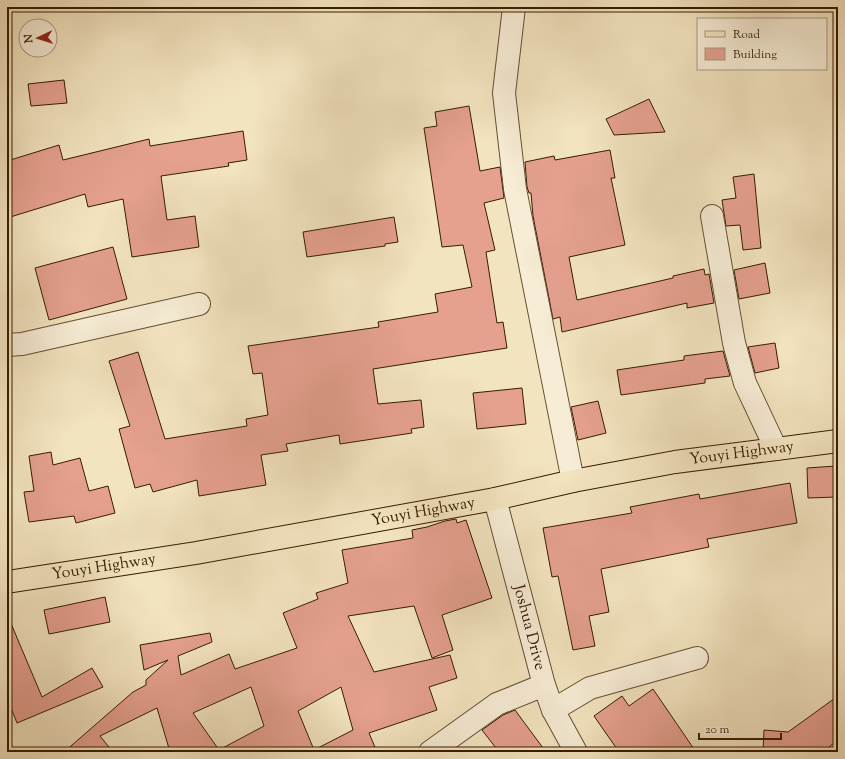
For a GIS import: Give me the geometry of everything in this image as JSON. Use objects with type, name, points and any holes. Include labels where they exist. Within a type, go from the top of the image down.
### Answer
[{"type":"main road","name":"Youyi Highway","points":[[7,582],[196,553],[495,499],[573,481],[675,462],[838,441]]},
{"type":"street","points":[[514,7],[504,93],[515,189],[573,481]]},
{"type":"street","points":[[712,216],[734,343],[745,383],[776,449]]},
{"type":"street","points":[[7,345],[22,344],[199,304]]},
{"type":"street","name":"Joshua Drive","points":[[495,499],[544,685],[553,710],[576,752]]},
{"type":"street","points":[[553,710],[590,688],[697,658]]},
{"type":"street","points":[[430,752],[497,704],[544,685]]},
{"type":"building","points":[[64,80],[67,103],[31,106],[28,84]]},
{"type":"building","points":[[649,99],[665,132],[614,135],[606,119]]},
{"type":"building","points":[[469,106],[480,171],[500,167],[504,198],[484,203],[495,250],[486,252],[497,323],[503,322],[507,348],[373,369],[378,404],[421,400],[424,427],[411,429],[412,433],[340,444],[339,435],[286,444],[288,451],[261,455],[266,485],[199,496],[197,480],[153,492],[150,484],[135,488],[119,429],[130,426],[109,361],[138,352],[165,439],[247,426],[246,419],[268,415],[262,373],[253,374],[248,346],[379,327],[378,322],[438,312],[435,294],[472,287],[463,245],[442,247],[424,128],[437,126],[435,112]]},
{"type":"building","points":[[243,131],[247,160],[228,163],[229,166],[161,176],[167,220],[195,216],[199,247],[132,257],[123,199],[88,207],[85,194],[7,218],[7,161],[59,145],[63,160],[149,139],[150,146]]},
{"type":"building","points":[[610,150],[615,178],[611,178],[625,245],[569,257],[577,300],[673,278],[673,276],[704,269],[705,275],[709,274],[714,303],[687,308],[687,303],[562,332],[560,317],[553,319],[533,216],[531,193],[529,193],[527,187],[525,162],[554,156],[555,160]]},
{"type":"building","points":[[754,174],[761,248],[743,250],[740,225],[726,226],[722,200],[736,198],[733,177]]},
{"type":"building","points":[[394,217],[398,242],[385,244],[385,246],[307,257],[303,232]]},
{"type":"building","points":[[113,247],[127,299],[49,320],[35,268]]},
{"type":"building","points":[[765,263],[770,293],[739,299],[734,270]]},
{"type":"building","points":[[775,343],[779,368],[755,373],[748,347]]},
{"type":"building","points":[[723,351],[730,376],[705,379],[705,383],[621,395],[617,370],[684,360],[684,356]]},
{"type":"building","points":[[522,388],[526,424],[477,429],[473,393]]},
{"type":"building","points":[[598,401],[606,433],[578,440],[571,407]]},
{"type":"building","points":[[51,452],[53,465],[80,458],[89,491],[108,486],[115,513],[76,523],[74,516],[29,522],[24,492],[34,491],[29,456]]},
{"type":"building","points":[[836,466],[837,497],[808,498],[807,468]]},
{"type":"building","points":[[790,483],[797,523],[707,539],[709,547],[601,569],[609,612],[589,616],[595,646],[573,650],[558,576],[552,577],[543,528],[632,513],[630,507],[699,494],[700,499]]},
{"type":"building","points":[[456,519],[457,523],[466,520],[492,598],[442,615],[453,650],[432,658],[414,606],[348,616],[374,672],[450,655],[457,678],[429,687],[437,710],[369,733],[377,752],[170,752],[157,708],[100,736],[113,752],[64,752],[133,692],[146,685],[146,680],[168,660],[144,670],[140,645],[210,633],[212,642],[178,656],[181,675],[229,654],[235,669],[297,648],[283,613],[318,599],[316,593],[348,583],[342,550],[413,538],[412,530]],"holes":[[[251,687],[264,726],[219,750],[193,713]],[[341,687],[353,730],[314,750],[298,711]]]},
{"type":"building","points":[[105,597],[110,622],[49,634],[44,610]]},
{"type":"building","points":[[7,614],[42,697],[92,668],[103,687],[17,723],[7,698]]},
{"type":"building","points":[[653,689],[696,752],[619,752],[594,716],[622,696],[629,706]]},
{"type":"building","points":[[838,696],[838,740],[830,746],[830,752],[761,752],[763,751],[764,730],[788,732]]},
{"type":"building","points":[[515,710],[546,752],[499,752],[482,730],[503,715]]}]
